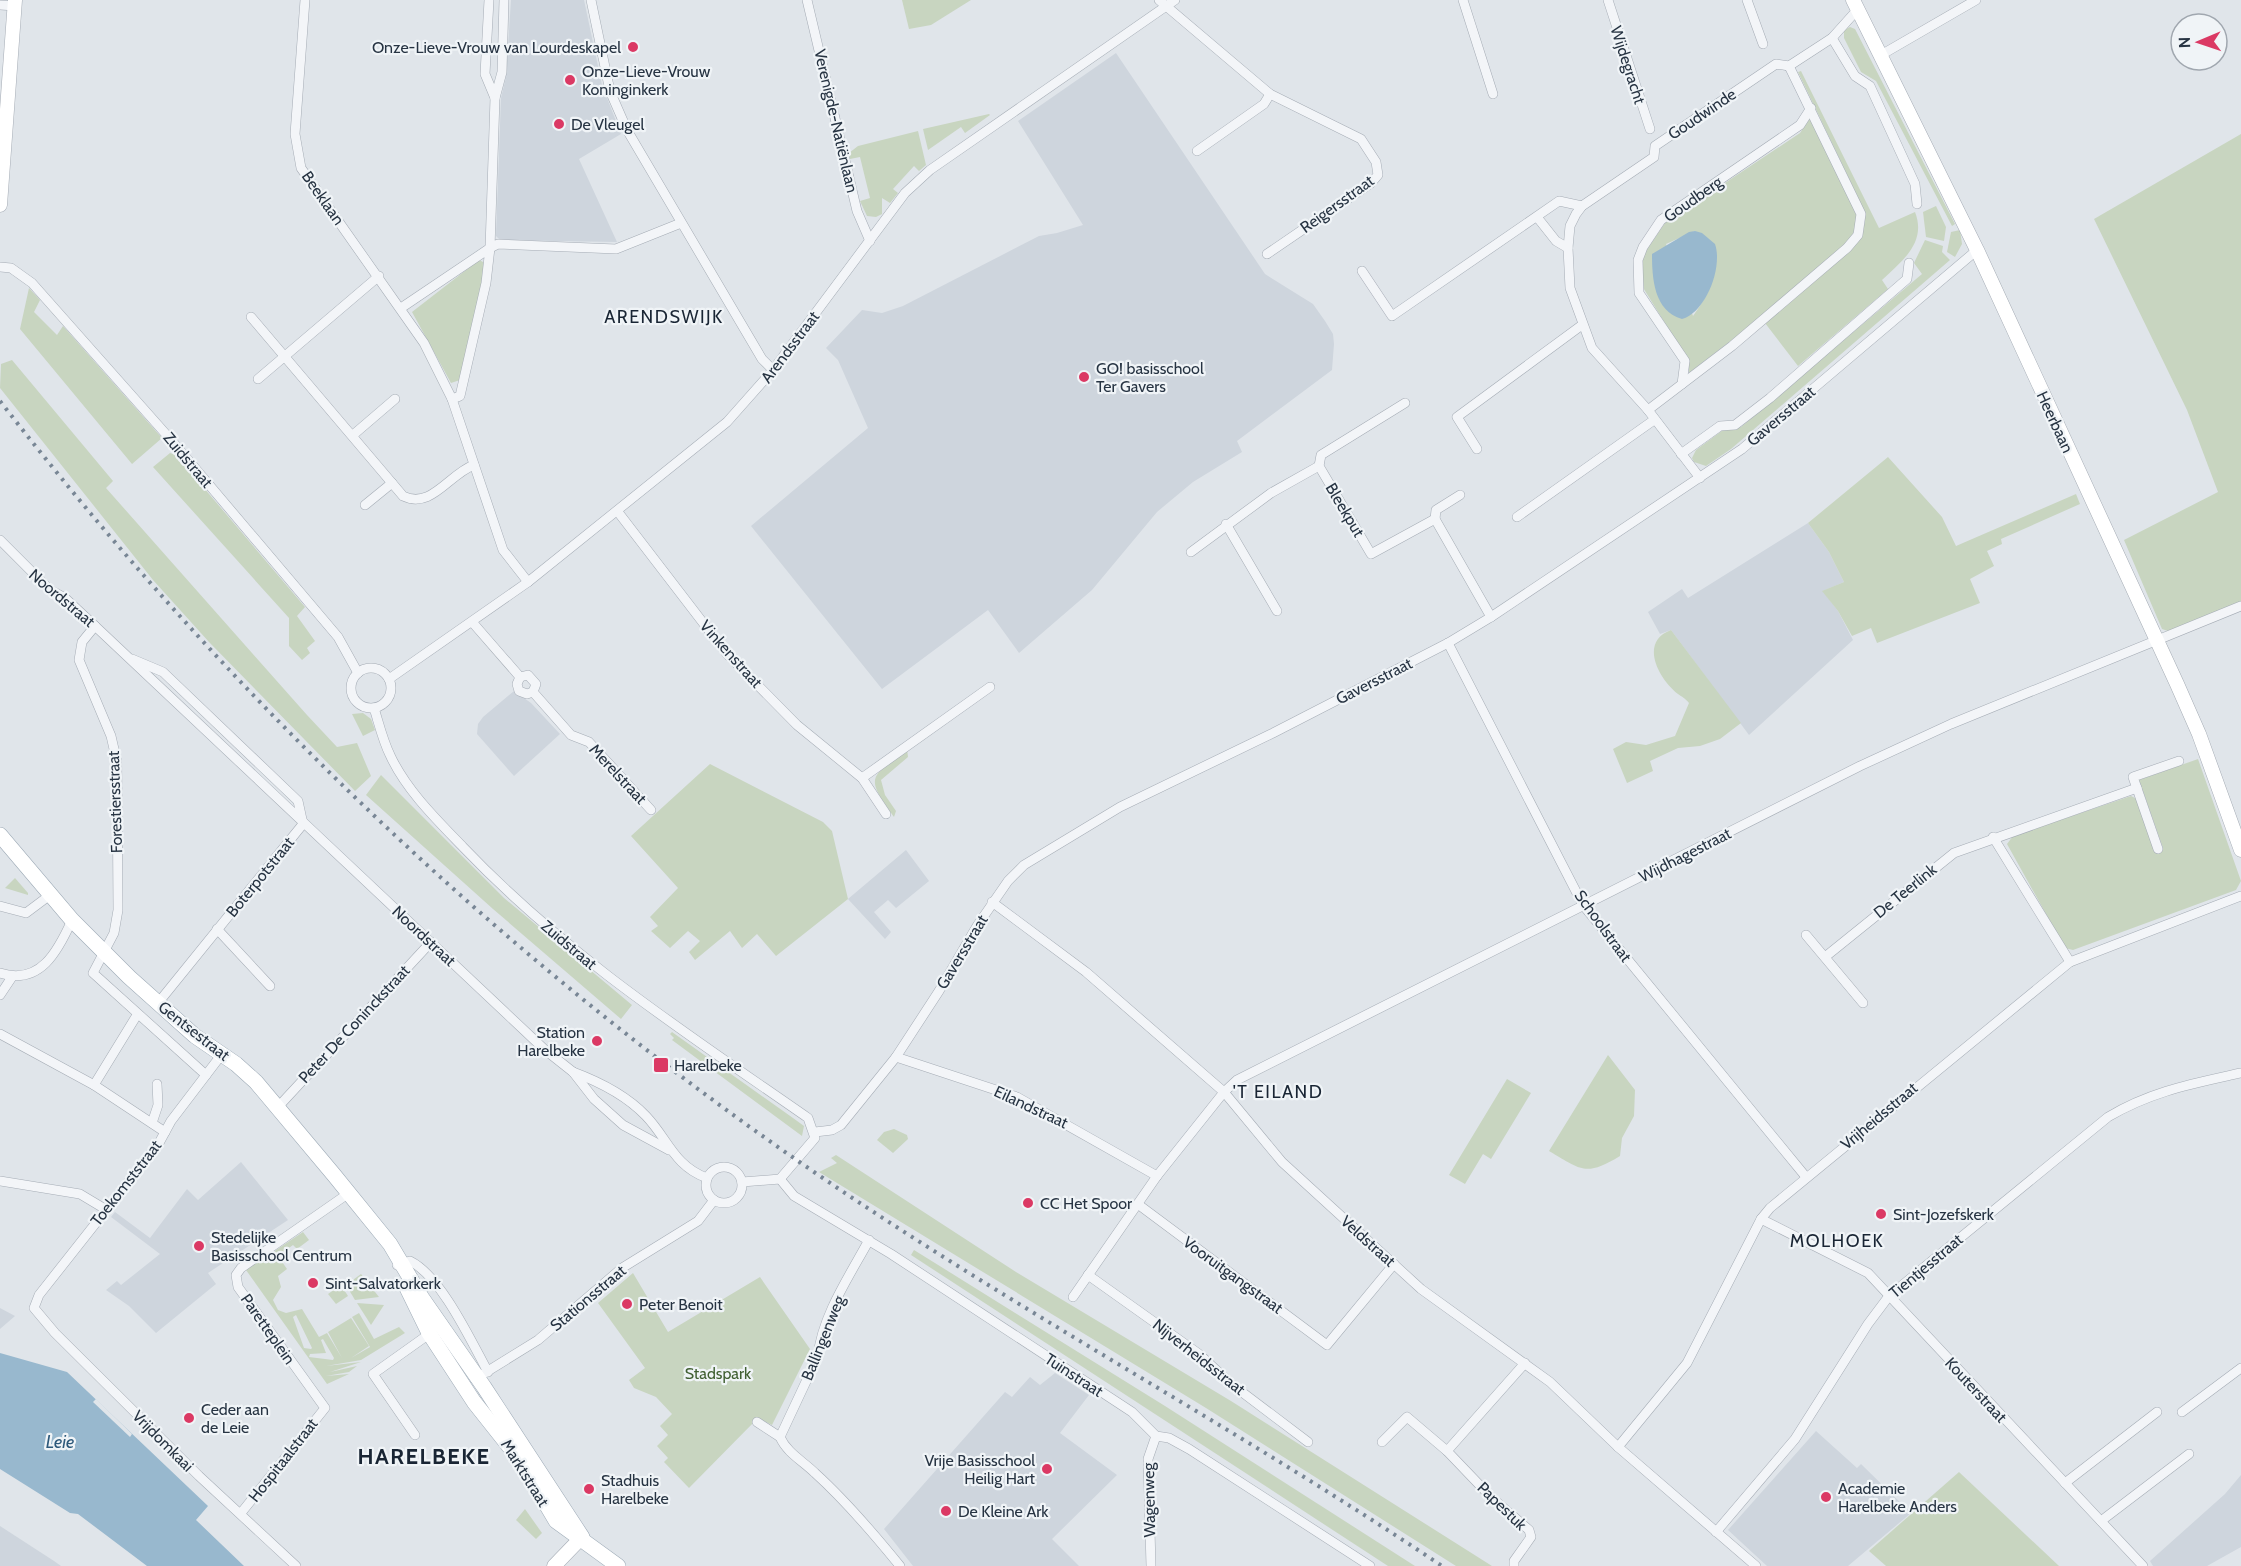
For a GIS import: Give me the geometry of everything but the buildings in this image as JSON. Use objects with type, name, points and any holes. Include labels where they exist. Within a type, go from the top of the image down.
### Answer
[{"type":"main road","name":"Gentsestraat","points":[[0,835],[72,920],[105,953],[195,1036],[222,1054],[256,1082],[278,1107],[382,1234],[435,1329],[455,1372]]},
{"type":"main road","name":"Gentsestraat","points":[[435,1329],[483,1375]]},
{"type":"main road","name":"Marktstraat","points":[[455,1372],[474,1402],[520,1460],[556,1521],[582,1537],[618,1566]]},
{"type":"main road","name":"Marktstraat","points":[[483,1375],[582,1537]]},
{"type":"street","name":"Beeklaan","points":[[305,0],[296,151],[301,168],[424,343],[452,399],[503,550],[528,582]]},
{"type":"street","points":[[489,0],[485,74],[495,98]]},
{"type":"street","points":[[452,399],[460,396],[486,283],[490,248],[495,98],[502,72],[504,0]]},
{"type":"street","points":[[591,0],[610,91],[627,130],[762,359],[773,370]]},
{"type":"street","name":"Verenigde-Natiënlaan","points":[[807,0],[856,211],[870,241]]},
{"type":"street","name":"Reigersstraat","points":[[1159,0],[1172,3],[1270,94],[1361,139],[1376,162],[1378,175],[1371,183],[1267,254]]},
{"type":"street","points":[[1462,0],[1493,94]]},
{"type":"street","name":"Wijdegracht","points":[[1608,0],[1650,129]]},
{"type":"street","points":[[1747,0],[1762,44]]},
{"type":"street","points":[[1881,55],[1976,0]]},
{"type":"street","points":[[0,5],[15,3],[0,205]]},
{"type":"street","name":"Arendsstraat","points":[[389,680],[473,623],[528,582],[618,513],[727,422],[773,370],[905,193],[930,170],[1172,3]]},
{"type":"street","name":"Heerbaan","points":[[1856,4],[1977,250],[2199,734],[2241,850]]},
{"type":"street","name":"Goudwinde","points":[[1582,206],[1654,157],[1654,146],[1716,104],[1776,64],[1789,66],[1832,38],[1856,4]]},
{"type":"street","points":[[1832,38],[1855,76],[1870,86],[1915,184],[1917,204]]},
{"type":"street","points":[[1648,410],[1740,339],[1847,248],[1858,235],[1861,214],[1789,66]]},
{"type":"street","points":[[1197,151],[1264,104],[1270,94]]},
{"type":"street","name":"Goudberg","points":[[1682,384],[1685,361],[1639,293],[1638,260],[1643,247],[1661,220],[1800,125],[1811,108]]},
{"type":"street","points":[[1362,271],[1392,316],[1559,201],[1582,206],[1570,226],[1568,248],[1570,288],[1582,325],[1598,356],[1648,410],[1700,478]]},
{"type":"street","points":[[1537,217],[1556,241],[1568,248]]},
{"type":"street","points":[[401,308],[498,244],[616,249],[681,223]]},
{"type":"street","name":"Gaversstraat","points":[[815,1132],[832,1130],[841,1125],[896,1057],[992,902],[1024,865],[1119,807],[1202,768],[1448,643],[1491,617],[1742,449],[1977,250]]},
{"type":"street","points":[[1681,454],[1720,426],[1735,425],[1770,398],[1907,279],[1909,262]]},
{"type":"street","name":"Zuidstraat","points":[[0,267],[10,268],[39,291],[338,637],[358,673]]},
{"type":"street","points":[[258,379],[379,276]]},
{"type":"street","points":[[251,317],[403,496],[413,501],[426,499],[463,469],[474,465]]},
{"type":"street","points":[[1477,449],[1457,417],[1582,325]]},
{"type":"street","points":[[353,435],[395,399]]},
{"type":"street","name":"Bleekput","points":[[1405,403],[1321,455],[1319,466],[1371,554],[1435,519],[1436,510],[1460,495]]},
{"type":"street","points":[[1518,517],[1654,420]]},
{"type":"street","name":"Bleekput","points":[[1191,552],[1271,493],[1319,466]]},
{"type":"street","points":[[365,505],[392,483]]},
{"type":"street","name":"Vinkenstraat","points":[[618,513],[727,654],[797,725],[862,778],[886,814]]},
{"type":"street","points":[[1435,519],[1491,617]]},
{"type":"street","points":[[1226,524],[1277,611]]},
{"type":"street","name":"Noordstraat","points":[[0,540],[50,590],[65,598],[96,626],[124,656],[544,1049],[573,1072]]},
{"type":"street","name":"Wijdhagestraat","points":[[1224,1092],[1237,1080],[1583,905],[1931,734],[2241,606]]},
{"type":"street","name":"Merelstraat","points":[[473,623],[520,677],[528,675],[534,680],[536,686],[533,692],[571,735],[589,742],[651,810]]},
{"type":"street","name":"Forestiersstraat","points":[[96,626],[82,642],[79,660],[111,736],[117,762],[117,910],[114,933],[93,973],[137,1015]]},
{"type":"street","name":"Schoolstraat","points":[[1448,643],[1583,905],[1806,1177]]},
{"type":"street","name":"Noordstraat","points":[[124,656],[163,672],[298,801],[303,824]]},
{"type":"street","points":[[374,668],[386,674],[389,680],[389,698],[374,708],[359,704],[352,695],[352,681],[358,673],[374,668]]},
{"type":"street","points":[[862,778],[990,687]]},
{"type":"street","name":"Zuidstraat","points":[[374,708],[390,756],[400,773],[432,814],[491,877],[628,994],[808,1118],[815,1132]]},
{"type":"street","points":[[2158,849],[2133,777],[2179,761]]},
{"type":"street","name":"De Teerlink","points":[[1825,957],[1947,857],[1993,837],[2137,788]]},
{"type":"street","name":"Boterpotstraat","points":[[158,1003],[303,824]]},
{"type":"street","points":[[1993,837],[2070,962]]},
{"type":"street","points":[[0,906],[26,913],[50,895]]},
{"type":"street","name":"Vrijheidsstraat","points":[[1618,1447],[1687,1364],[1761,1219],[1770,1208],[2070,962],[2241,896]]},
{"type":"street","name":"Veldstraat","points":[[992,902],[1086,972],[1224,1092],[1282,1162],[1421,1289],[1550,1382],[1618,1447],[1756,1566]]},
{"type":"street","points":[[0,974],[12,977],[35,973],[59,949],[72,920]]},
{"type":"street","name":"Boterpotstraat","points":[[218,929],[270,986]]},
{"type":"street","points":[[1806,935],[1863,1003]]},
{"type":"street","name":"Peter De Coninckstraat","points":[[278,1107],[431,942]]},
{"type":"street","points":[[0,995],[12,977]]},
{"type":"street","points":[[94,1085],[137,1015],[206,1075]]},
{"type":"street","points":[[0,1035],[94,1085],[165,1132]]},
{"type":"street","name":"Toekomststraat","points":[[35,1312],[35,1301],[39,1295],[222,1054]]},
{"type":"street","name":"Eilandstraat","points":[[896,1057],[1017,1097],[1157,1176]]},
{"type":"street","points":[[573,1072],[594,1099],[623,1125],[669,1150]]},
{"type":"street","points":[[573,1072],[609,1087],[640,1110],[653,1124],[669,1150],[688,1170],[707,1178]]},
{"type":"street","name":"Tientjesstraat","points":[[1716,1532],[1795,1439],[1868,1324],[1889,1296],[2108,1117],[2137,1100],[2164,1091],[2241,1073]]},
{"type":"street","points":[[152,1123],[158,1105],[157,1084]]},
{"type":"street","points":[[1073,1297],[1157,1176],[1224,1092]]},
{"type":"street","points":[[742,1182],[780,1179],[786,1169],[813,1141],[815,1132]]},
{"type":"street","points":[[727,1167],[736,1172],[742,1182],[741,1191],[734,1200],[724,1203],[714,1200],[707,1192],[707,1178],[713,1170],[727,1167]]},
{"type":"street","name":"Tuinstraat","points":[[780,1179],[794,1196],[869,1240],[1132,1412],[1156,1436],[1169,1438],[1189,1449],[1370,1566]]},
{"type":"street","points":[[0,1181],[80,1194],[105,1209]]},
{"type":"street","name":"Paretteplein","points":[[325,1407],[238,1287],[236,1277],[241,1268],[349,1193]]},
{"type":"street","name":"Stationsstraat","points":[[483,1375],[538,1340],[622,1268],[698,1221],[714,1200]]},
{"type":"street","name":"Vooruitgangstraat","points":[[1139,1205],[1328,1345],[1394,1264]]},
{"type":"street","name":"Kouterstraat","points":[[1761,1219],[1869,1273],[2143,1566]]},
{"type":"street","name":"Ballingenweg","points":[[780,1437],[818,1356],[820,1341],[842,1290],[869,1240]]},
{"type":"street","points":[[400,1264],[410,1261],[420,1268],[447,1300],[483,1375],[469,1378],[455,1372]]},
{"type":"street","name":"Nijverheidsstraat","points":[[1088,1275],[1200,1354],[1230,1383],[1308,1442]]},
{"type":"street","name":"Vrijdomkaai","points":[[35,1312],[198,1476],[241,1513],[296,1566]]},
{"type":"street","points":[[416,1435],[373,1374],[435,1329]]},
{"type":"street","points":[[1447,1451],[1525,1363]]},
{"type":"street","points":[[2182,1412],[2241,1368]]},
{"type":"street","name":"Hospitaalstraat","points":[[241,1513],[325,1407]]},
{"type":"street","points":[[2065,1483],[2157,1412]]},
{"type":"street","name":"Papestuk","points":[[1382,1442],[1407,1417],[1447,1451],[1491,1497],[1529,1530],[1531,1537],[1514,1561],[1514,1566]]},
{"type":"street","points":[[757,1422],[780,1437],[784,1445],[816,1473],[876,1536],[900,1566]]},
{"type":"street","name":"Wagenweg","points":[[1151,1566],[1148,1459],[1156,1436]]},
{"type":"street","points":[[2102,1521],[2189,1454]]},
{"type":"street","points":[[554,1566],[582,1537]]},
{"type":"shaded area","name":"De Vleugel","points":[[511,0],[584,0],[602,85],[621,134],[579,159],[617,242],[500,240],[496,236],[501,98],[506,77]]},
{"type":"shaded area","name":"GO! basisschool Ter Gavers","points":[[1116,53],[1265,274],[1313,304],[1325,321],[1333,334],[1332,370],[1237,441],[1242,452],[1193,482],[1157,512],[1092,590],[1019,653],[988,610],[882,689],[751,526],[868,428],[838,360],[826,348],[862,310],[882,313],[903,306],[1039,236],[1083,225],[1018,121]]},
{"type":"shaded area","points":[[1808,523],[1829,552],[1844,582],[1823,591],[1838,611],[1853,640],[1749,735],[1671,630],[1660,634],[1648,612],[1682,589],[1688,598]]},
{"type":"shaded area","points":[[514,691],[531,703],[560,734],[514,776],[477,734],[478,724],[483,717]]},
{"type":"shaded area","points":[[906,850],[929,881],[896,908],[888,900],[874,912],[891,932],[885,939],[848,899]]},
{"type":"shaded area","name":"Stedelijke Basisschool Centrum","points":[[241,1162],[288,1220],[208,1273],[216,1284],[156,1333],[129,1306],[106,1290],[117,1281],[121,1285],[160,1254],[111,1217],[115,1212],[150,1238],[187,1189],[198,1200]]},
{"type":"shaded area","points":[[0,1308],[15,1316],[0,1329]]},
{"type":"shaded area","name":"Vrije Basisschool Heilig Hart","points":[[1055,1373],[1089,1395],[1060,1433],[1117,1475],[1052,1539],[1079,1566],[913,1566],[884,1529],[1005,1392],[1012,1397],[1030,1377],[1040,1385]]},
{"type":"shaded area","name":"Academie Harelbeke Anders","points":[[1816,1431],[1857,1468],[1861,1464],[1911,1513],[1848,1566],[1767,1566],[1728,1530]]},
{"type":"shaded area","points":[[2241,1475],[2241,1547],[2207,1566],[2153,1566],[2150,1561],[2225,1494]]},
{"type":"shaded area","points":[[0,1526],[54,1561],[61,1566],[0,1566]]},
{"type":"green space","points":[[902,0],[971,0],[931,25],[909,29]]},
{"type":"green space","points":[[1850,27],[1855,29],[1955,224],[1952,226],[1876,81],[1861,72],[1844,38],[1844,30]]},
{"type":"green space","points":[[1801,71],[1879,228],[1915,212],[1918,233],[1910,251],[1882,280],[1888,289],[1798,366],[1765,323],[1854,246],[1862,233],[1865,212],[1798,72]]},
{"type":"green space","points":[[989,114],[965,133],[961,127],[928,150],[923,129]]},
{"type":"green space","points":[[1810,118],[1855,210],[1857,220],[1854,232],[1846,243],[1745,330],[1689,373],[1689,362],[1642,286],[1643,255],[1665,223],[1800,133]],"holes":[[[1695,231],[1709,266],[1710,283],[1702,303],[1693,316],[1666,244]]]},
{"type":"green space","points":[[918,131],[926,165],[919,171],[914,166],[893,189],[898,193],[890,203],[882,198],[882,214],[876,217],[867,216],[860,201],[870,198],[860,157],[850,159],[849,153],[858,146]]},
{"type":"green space","points":[[2241,134],[2241,602],[2168,631],[2162,629],[2124,540],[2218,492],[2187,410],[2094,219]]},
{"type":"green space","points":[[1936,206],[1946,227],[1944,241],[1926,237],[1923,212]]},
{"type":"green space","points":[[1960,230],[1962,244],[1955,257],[1947,252],[1951,232]]},
{"type":"green space","points":[[1925,240],[1943,246],[1942,252],[1950,260],[1731,449],[1706,466],[1694,462],[1692,458],[1696,450],[1723,430],[1741,427],[1922,274],[1914,263]]},
{"type":"green space","points":[[479,260],[485,263],[483,283],[460,380],[451,383],[412,312]]},
{"type":"green space","points":[[29,288],[40,300],[34,312],[57,335],[63,326],[162,438],[132,464],[20,329]]},
{"type":"green space","points":[[12,360],[113,481],[106,488],[307,715],[337,747],[357,743],[371,776],[355,791],[209,642],[153,580],[0,388],[1,364]]},
{"type":"green space","points":[[170,453],[176,455],[305,607],[297,616],[315,641],[307,648],[310,653],[302,660],[289,646],[289,618],[153,467]]},
{"type":"green space","points":[[1888,457],[1942,517],[1956,546],[2076,494],[2080,504],[2001,539],[2002,544],[1987,551],[1994,566],[1970,579],[1980,603],[1877,643],[1871,628],[1852,636],[1838,611],[1822,591],[1844,582],[1829,552],[1808,523]]},
{"type":"green space","points":[[1671,630],[1741,723],[1720,739],[1700,746],[1678,748],[1650,761],[1653,771],[1627,783],[1613,749],[1626,742],[1646,745],[1675,736],[1689,703],[1664,679],[1655,660],[1656,643],[1661,636]]},
{"type":"green space","points":[[363,713],[371,719],[375,730],[363,736],[352,714]]},
{"type":"green space","points":[[907,749],[908,757],[881,780],[885,795],[896,811],[894,817],[878,793],[875,778],[885,766]]},
{"type":"green space","points":[[2198,759],[2241,881],[2236,890],[2073,950],[2065,948],[2007,844],[2013,836],[2131,796],[2137,799],[2154,851],[2163,848],[2139,780]]},
{"type":"green space","points":[[710,764],[823,822],[832,831],[848,899],[776,956],[757,934],[742,948],[730,931],[695,960],[689,952],[700,941],[688,931],[670,948],[651,931],[658,926],[650,917],[678,888],[631,836]]},
{"type":"green space","points":[[381,775],[504,898],[632,1005],[621,1019],[493,909],[366,795]]},
{"type":"green space","points":[[15,878],[28,893],[28,895],[5,888]]},
{"type":"green space","points":[[672,1032],[804,1126],[802,1136],[672,1040],[674,1038],[670,1034]]},
{"type":"green space","points":[[1608,1055],[1635,1090],[1634,1116],[1622,1138],[1620,1156],[1599,1167],[1584,1168],[1569,1163],[1549,1151]]},
{"type":"green space","points":[[1507,1079],[1531,1093],[1491,1159],[1483,1154],[1465,1184],[1449,1175]]},
{"type":"green space","points":[[894,1129],[907,1135],[908,1139],[893,1153],[877,1140],[884,1132]]},
{"type":"green space","points":[[836,1155],[1016,1272],[1231,1401],[1492,1566],[1456,1566],[1206,1408],[819,1172],[837,1163],[831,1158]]},
{"type":"green space","points":[[303,1232],[309,1240],[297,1249],[293,1245],[278,1256],[287,1269],[278,1276],[281,1287],[273,1300],[278,1310],[286,1313],[302,1309],[319,1337],[327,1333],[342,1358],[328,1332],[351,1318],[369,1346],[351,1358],[370,1347],[352,1317],[359,1313],[374,1339],[399,1327],[405,1333],[361,1360],[326,1366],[361,1362],[330,1372],[357,1366],[349,1372],[326,1376],[349,1374],[327,1384],[246,1270]],"holes":[[[296,1315],[312,1348],[311,1349],[304,1348],[293,1317]],[[323,1339],[334,1358],[333,1360],[309,1357],[310,1354],[326,1353],[321,1340]]]},
{"type":"green space","points":[[914,1250],[1165,1406],[1415,1566],[1388,1566],[911,1255]]},
{"type":"green space","name":"Stadspark","points":[[633,1273],[668,1332],[760,1277],[810,1349],[772,1425],[758,1418],[689,1488],[664,1462],[668,1458],[657,1446],[668,1435],[660,1426],[672,1414],[656,1397],[634,1388],[629,1380],[645,1368],[598,1303]]},
{"type":"green space","points":[[361,1274],[379,1297],[355,1300],[346,1285]]},
{"type":"green space","points":[[341,1285],[348,1296],[336,1304],[328,1294]]},
{"type":"green space","points":[[357,1303],[384,1305],[371,1325]]},
{"type":"green space","points":[[1959,1472],[2059,1566],[1886,1566],[1869,1551]]},
{"type":"green space","points":[[525,1509],[542,1533],[536,1539],[516,1520]]},
{"type":"water","points":[[1689,232],[1702,233],[1715,244],[1717,264],[1705,298],[1691,315],[1682,319],[1673,315],[1660,302],[1654,283],[1652,254]]},
{"type":"water","name":"Leie","points":[[0,1353],[67,1372],[208,1506],[196,1520],[244,1566],[147,1566],[78,1514],[70,1513],[0,1469]]},
{"type":"pier","points":[[96,1399],[132,1434],[130,1437],[93,1402]]},
{"type":"railway","points":[[0,401],[89,511],[181,617],[277,719],[377,818],[480,913],[588,1003],[699,1090],[814,1172],[891,1223],[1048,1322],[1365,1515],[1442,1566]]},
{"type":"place","name":"Onze-Lieve-Vrouw van Lourdeskapel","points":[[633,47]]},
{"type":"place","name":"Onze-Lieve-Vrouw Koninginkerk","points":[[570,80]]},
{"type":"place","name":"De Vleugel","points":[[559,124]]},
{"type":"place","name":"GO! basisschool Ter Gavers","points":[[1084,377]]},
{"type":"place","name":"Station Harelbeke","points":[[597,1041]]},
{"type":"place","name":"Harelbeke","points":[[661,1065]]},
{"type":"place","name":"CC Het Spoor","points":[[1028,1203]]},
{"type":"place","name":"Sint-Jozefskerk","points":[[1881,1214]]},
{"type":"place","name":"Stedelijke Basisschool Centrum","points":[[199,1246]]},
{"type":"place","name":"Sint-Salvatorkerk","points":[[313,1283]]},
{"type":"place","name":"Peter Benoit","points":[[627,1304]]},
{"type":"place","name":"Ceder aan de Leie","points":[[189,1418]]},
{"type":"place","name":"Vrije Basisschool Heilig Hart","points":[[1047,1469]]},
{"type":"place","name":"Stadhuis Harelbeke","points":[[589,1489]]},
{"type":"place","name":"Academie Harelbeke Anders","points":[[1826,1497]]},
{"type":"place","name":"De Kleine Ark","points":[[946,1511]]},
{"type":"district","name":"ARENDSWIJK","points":[[664,317]]},
{"type":"district","name":"'T EILAND","points":[[1278,1092]]},
{"type":"district","name":"MOLHOEK","points":[[1837,1241]]},
{"type":"district","name":"HARELBEKE","points":[[424,1456]]}]
